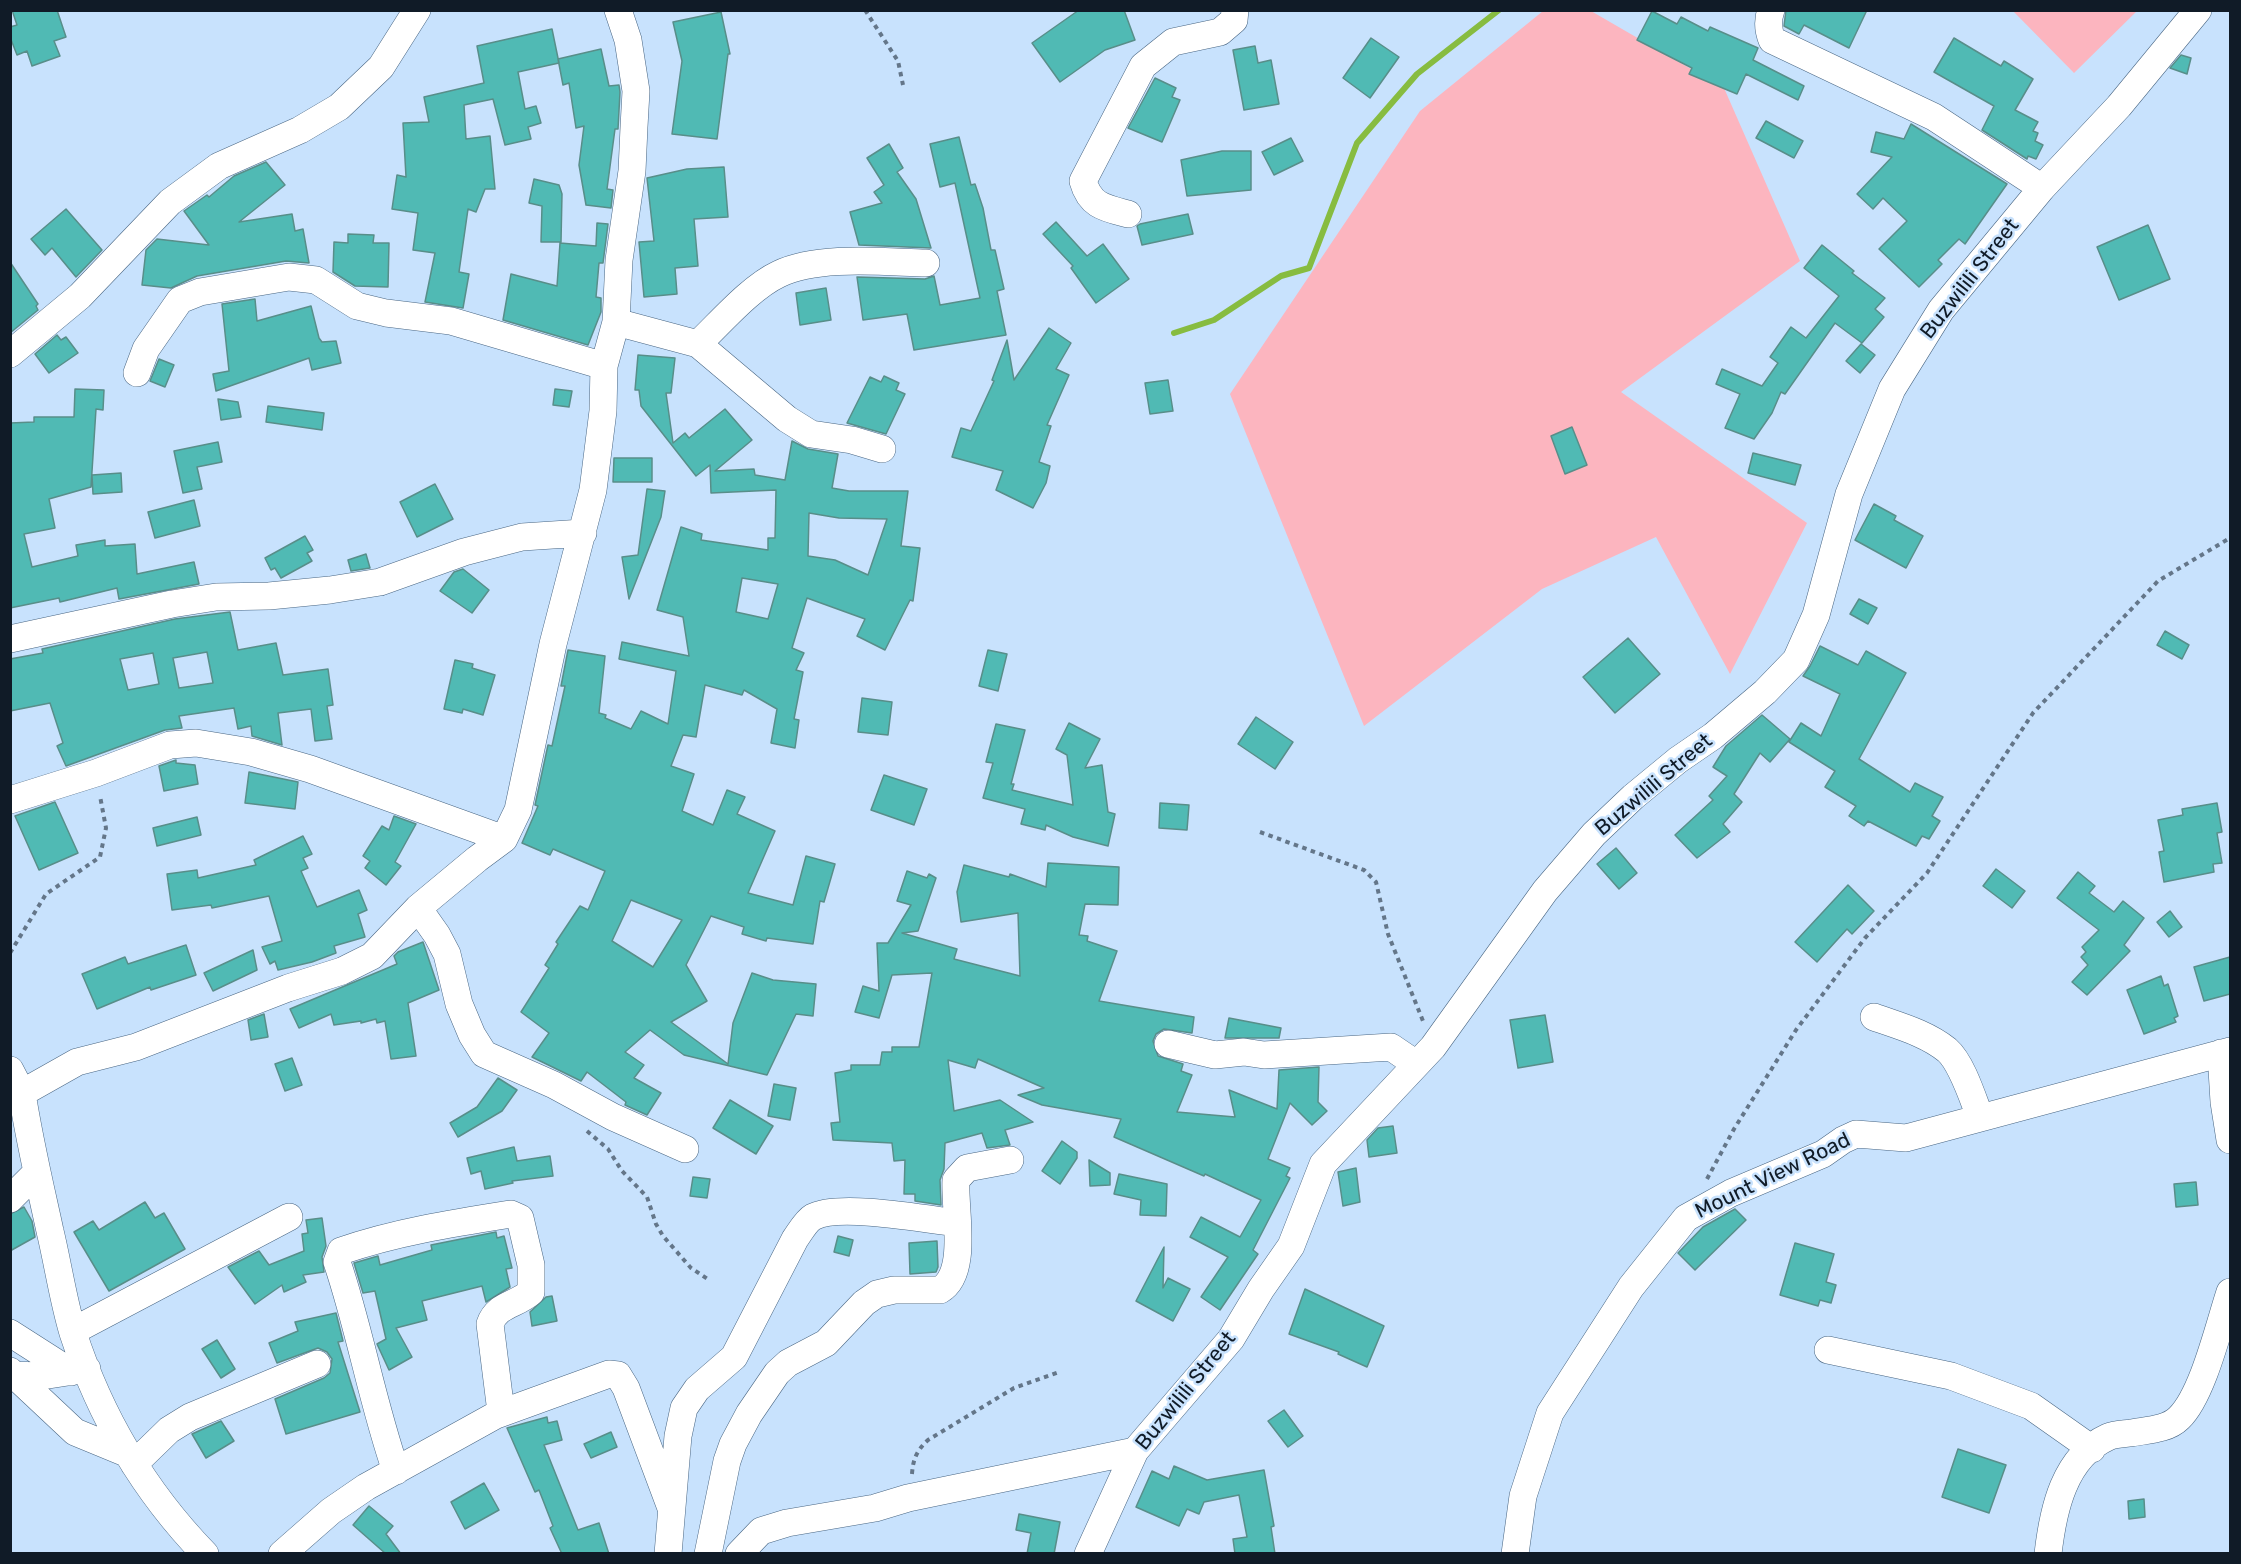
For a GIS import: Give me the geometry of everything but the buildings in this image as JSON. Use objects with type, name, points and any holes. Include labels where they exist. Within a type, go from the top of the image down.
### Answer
[{"type":"street","points":[[10,354],[81,296],[170,202],[219,166],[300,130],[339,107],[381,67],[417,10]]},
{"type":"street","points":[[205,1554],[180,1529],[130,1458],[79,1371],[73,1331],[16,1081],[136,1047],[288,988],[342,971],[372,956],[418,908],[504,839],[518,810],[556,634],[583,533],[592,490],[603,411],[604,366],[616,322],[619,260],[632,171],[636,91],[627,40],[618,10]]},
{"type":"street","points":[[1128,214],[1106,209],[1087,196],[1083,181],[1143,66],[1173,42],[1220,32],[1234,20],[1235,10]]},
{"type":"street","points":[[1771,10],[1768,30],[1772,40],[1934,117],[2042,188]]},
{"type":"street","name":"Buzwilili Street","points":[[1088,1554],[1135,1451],[1231,1339],[1261,1289],[1291,1246],[1323,1164],[1424,1055],[1545,891],[1594,834],[1633,797],[1678,760],[1713,736],[1765,692],[1796,660],[1816,615],[1849,494],[1892,389],[1941,310],[2042,188],[2119,106],[2198,10]]},
{"type":"street","points":[[698,344],[755,291],[778,274],[808,265],[926,263]]},
{"type":"street","points":[[137,373],[146,349],[180,300],[200,292],[289,277],[316,280],[357,306],[386,313],[451,321],[604,366]]},
{"type":"street","points":[[616,322],[698,344],[798,427],[818,435],[852,440],[882,449]]},
{"type":"street","points":[[10,639],[194,600],[269,596],[380,582],[464,552],[522,537],[583,533]]},
{"type":"street","points":[[10,800],[96,773],[170,745],[196,743],[223,746],[310,769],[504,839]]},
{"type":"street","points":[[418,908],[447,954],[459,1004],[472,1035],[484,1054],[686,1149]]},
{"type":"street","points":[[1874,1017],[1922,1035],[1949,1051],[1965,1079],[1980,1117]]},
{"type":"street","points":[[1168,1044],[1215,1055],[1244,1052],[1264,1055],[1391,1047],[1424,1055]]},
{"type":"street","points":[[2226,1052],[2224,1102],[2230,1140]]},
{"type":"street","name":"Mount View Road","points":[[1515,1554],[1523,1496],[1550,1413],[1631,1287],[1686,1218],[1731,1193],[1823,1154],[1856,1134],[1906,1138],[2226,1052]]},
{"type":"street","points":[[708,1554],[727,1461],[733,1444],[777,1373],[788,1363],[826,1343],[864,1303],[877,1294],[894,1290],[940,1290],[947,1287],[956,1263],[956,1180],[960,1173],[978,1165],[1010,1160]]},
{"type":"street","points":[[10,1199],[36,1173]]},
{"type":"street","points":[[668,1554],[678,1436],[684,1408],[697,1389],[734,1357],[795,1239],[808,1221],[813,1217],[841,1211],[957,1223]]},
{"type":"street","points":[[396,1471],[374,1402],[349,1298],[337,1262],[341,1251],[382,1237],[420,1229],[512,1214],[519,1218],[531,1265],[531,1292],[493,1314],[490,1323],[501,1412]]},
{"type":"street","points":[[73,1331],[289,1217]]},
{"type":"street","points":[[2048,1554],[2051,1528],[2068,1472],[2092,1449],[2109,1437],[2164,1427],[2178,1419],[2219,1364],[2230,1292]]},
{"type":"street","points":[[10,1333],[79,1371]]},
{"type":"street","points":[[1828,1350],[1951,1376],[2031,1406],[2092,1449]]},
{"type":"street","points":[[130,1458],[190,1417],[316,1365]]},
{"type":"street","points":[[13,1374],[79,1371]]},
{"type":"street","points":[[13,1374],[75,1432],[130,1458]]},
{"type":"street","points":[[282,1554],[331,1511],[396,1471],[501,1412],[600,1375],[618,1376],[626,1388],[671,1508]]},
{"type":"street","points":[[739,1554],[761,1531],[787,1523],[875,1508],[908,1498],[1135,1451]]},
{"type":"path","points":[[865,10],[898,61],[903,85]]},
{"type":"path","points":[[1686,1218],[1734,1129],[1796,1030],[1865,938],[1927,873],[2033,713],[2158,581],[2230,538]]},
{"type":"path","points":[[10,953],[46,894],[100,857],[106,828],[96,773]]},
{"type":"path","points":[[1260,832],[1364,870],[1376,882],[1388,934],[1424,1055]]},
{"type":"path","points":[[579,1125],[608,1149],[622,1171],[647,1197],[663,1236],[691,1268],[709,1280]]},
{"type":"path","points":[[908,1498],[914,1458],[919,1447],[1014,1388],[1059,1372]]},
{"type":"shaded area","points":[[1543,11],[1591,11],[1724,88],[1800,261],[1621,392],[1807,523],[1730,674],[1656,537],[1542,589],[1364,726],[1230,394],[1420,111]]},
{"type":"shaded area","points":[[2013,11],[2137,11],[2074,73]]},
{"type":"waterway","points":[[1174,333],[1214,320],[1281,276],[1309,268],[1357,143],[1417,74],[1499,10]]}]
